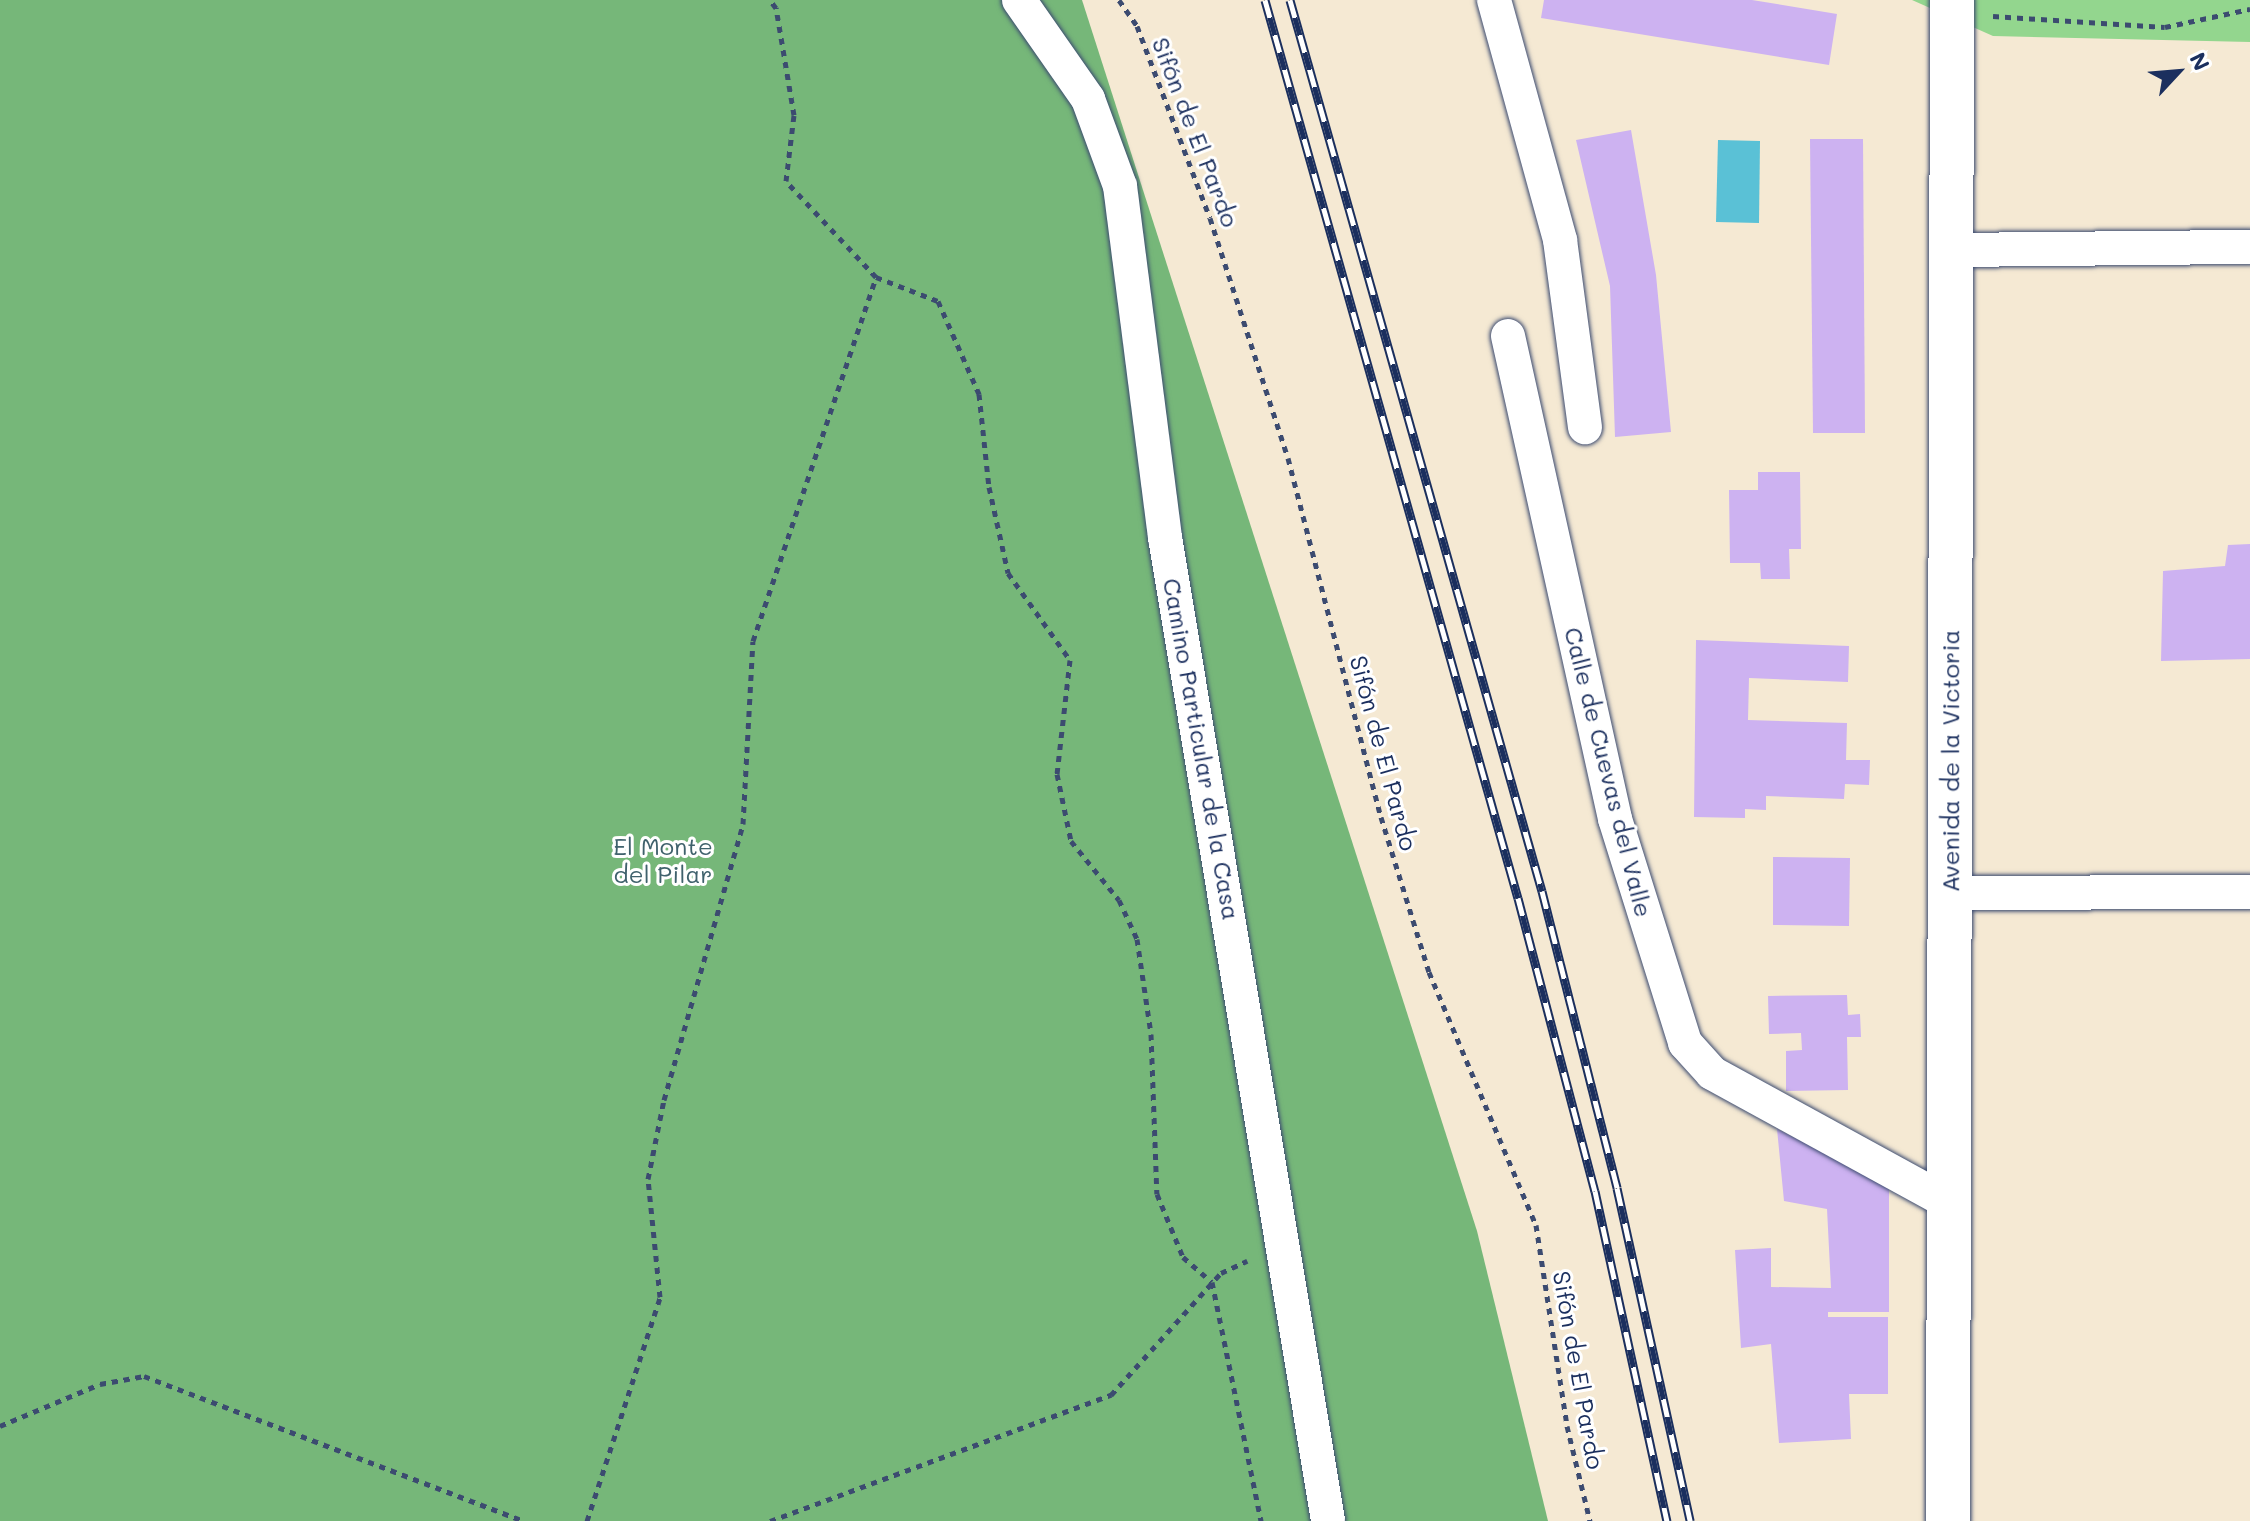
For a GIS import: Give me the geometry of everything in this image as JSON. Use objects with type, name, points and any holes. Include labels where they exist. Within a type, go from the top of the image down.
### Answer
[{"type":"street","name":"Camino Particular de la Casa","points":[[1019,0],[1088,99],[1120,186],[1165,537],[1328,1521]]},
{"type":"street","points":[[1494,0],[1560,240],[1585,427]]},
{"type":"street","name":"Avenida de la Victoria","points":[[1948,1521],[1952,250],[1968,8]]},
{"type":"street","points":[[1952,250],[2250,247]]},
{"type":"street","name":"Calle de Cuevas del Valle","points":[[1508,336],[1615,819],[1685,1043],[1712,1073],[1948,1202]]},
{"type":"street","points":[[1950,893],[2250,892]]},
{"type":"path","points":[[770,0],[776,8],[794,115],[786,181],[876,277],[938,301],[979,394],[989,487],[1008,573],[1070,660],[1057,774],[1071,841],[1119,900],[1137,939],[1151,1034],[1157,1194],[1183,1257],[1212,1282],[1261,1521]]},
{"type":"path","name":"Sifón de El Pardo","points":[[1119,0],[1137,26],[1210,218],[1288,458],[1381,817],[1429,972],[1536,1225],[1567,1426],[1590,1521]]},
{"type":"path","points":[[1968,8],[2165,27],[2248,10],[2250,1]]},
{"type":"path","points":[[587,1521],[660,1297],[648,1179],[664,1100],[743,824],[753,641],[876,277]]},
{"type":"path","points":[[770,1521],[1111,1395],[1212,1282],[1284,1244]]},
{"type":"path","points":[[0,1426],[100,1384],[144,1376],[524,1521]]},
{"type":"green space","name":"El Monte del Pilar","points":[[0,0],[1082,0],[1477,1231],[1548,1521],[0,1521]]},
{"type":"green space","points":[[1912,0],[2250,0],[2250,42],[1993,36]]},
{"type":"water","points":[[1718,140],[1760,141],[1759,223],[1716,222]]},
{"type":"building","points":[[1544,0],[1752,0],[1837,14],[1829,65],[1541,18]]},
{"type":"building","points":[[1631,130],[1656,275],[1671,432],[1615,437],[1610,286],[1576,140]]},
{"type":"building","points":[[1810,139],[1863,139],[1865,433],[1813,433]]},
{"type":"building","points":[[1758,472],[1800,472],[1801,549],[1789,549],[1790,579],[1761,579],[1760,563],[1730,563],[1729,490],[1758,490]]},
{"type":"building","points":[[2250,544],[2250,659],[2161,661],[2163,571],[2225,566],[2228,545]]},
{"type":"building","points":[[1696,640],[1849,646],[1848,682],[1749,678],[1748,720],[1847,723],[1846,760],[1870,760],[1869,785],[1845,784],[1844,799],[1766,796],[1766,810],[1745,809],[1745,818],[1694,817]]},
{"type":"building","points":[[1773,857],[1850,858],[1849,926],[1773,925]]},
{"type":"building","points":[[1847,995],[1848,1015],[1860,1014],[1861,1037],[1847,1037],[1848,1090],[1786,1091],[1786,1051],[1802,1050],[1801,1033],[1769,1034],[1768,996]]},
{"type":"building","points":[[1777,1129],[1889,1185],[1889,1312],[1828,1312],[1828,1317],[1888,1317],[1888,1394],[1849,1394],[1851,1439],[1779,1443],[1771,1344],[1741,1348],[1735,1250],[1771,1248],[1771,1287],[1831,1288],[1827,1209],[1784,1201]]},
{"type":"railway","points":[[1265,0],[1518,898],[1595,1191],[1667,1521]]},
{"type":"railway","points":[[1290,0],[1542,891],[1617,1188],[1690,1521]]}]
